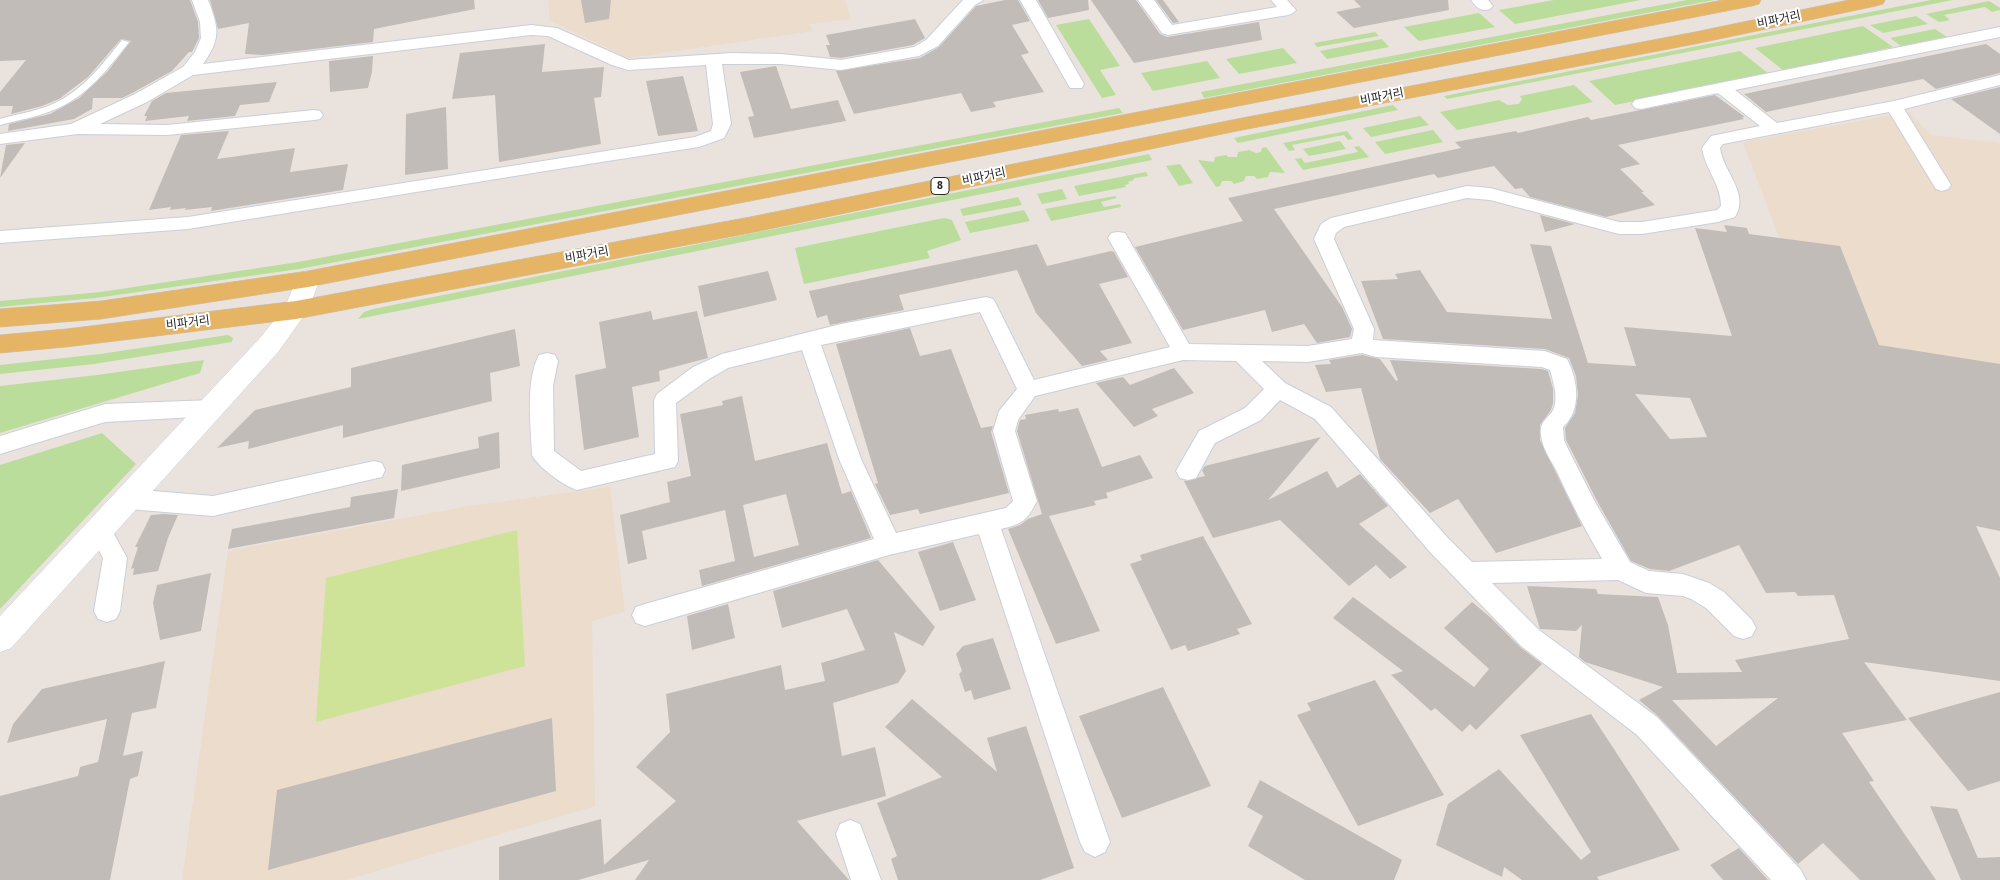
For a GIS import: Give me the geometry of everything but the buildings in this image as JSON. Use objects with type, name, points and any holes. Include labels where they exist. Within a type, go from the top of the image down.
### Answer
[{"type":"main road","name":"비파거리","points":[[0,318],[101,310],[308,280],[1752,0]]},
{"type":"main road","name":"비파거리","points":[[0,344],[66,338],[296,310],[750,225],[1237,125],[1695,38],[1876,0]]},
{"type":"street","points":[[75,129],[141,98],[189,71],[203,55],[209,43],[209,23],[200,0]]},
{"type":"street","points":[[189,71],[543,29],[628,65],[713,58],[781,59],[841,65],[919,51],[932,44],[970,2],[975,0]]},
{"type":"street","points":[[1028,0],[1076,84]]},
{"type":"street","points":[[1146,0],[1168,30],[1288,10],[1279,0]]},
{"type":"street","points":[[1641,104],[2000,32]]},
{"type":"street","points":[[0,237],[188,223],[698,142],[718,134],[722,124],[713,58]]},
{"type":"street","points":[[1362,345],[1364,328],[1324,239],[1328,229],[1338,222],[1467,192],[1490,194],[1619,228],[1642,228],[1718,216],[1728,213],[1732,206],[1731,197],[1712,155],[1711,148],[1717,140],[1894,106],[2000,80]]},
{"type":"street","points":[[1722,88],[1774,129]]},
{"type":"street","points":[[1894,106],[1942,184]]},
{"type":"street","points":[[0,140],[75,129],[167,130],[314,115]]},
{"type":"street","points":[[1118,238],[1184,352]]},
{"type":"street","points":[[0,638],[269,345],[296,310],[308,280]]},
{"type":"street","points":[[547,361],[542,386],[543,455],[577,481],[668,461],[665,400],[701,373],[722,362],[809,340],[986,304],[1028,390]]},
{"type":"street","points":[[809,340],[850,459],[889,545]]},
{"type":"street","points":[[644,614],[889,545],[1013,516],[1021,509],[1024,501],[1004,431],[1007,417],[1028,390],[1184,352],[1308,354],[1362,345],[1376,349],[1545,359],[1559,365],[1564,385],[1565,406],[1562,415],[1554,421],[1551,428],[1555,446],[1592,521],[1621,570]]},
{"type":"street","points":[[1241,353],[1277,389],[1323,413],[1439,545],[1530,638],[1647,726],[1791,880]]},
{"type":"street","points":[[1188,471],[1207,437],[1253,414],[1277,389]]},
{"type":"street","points":[[0,445],[105,413],[213,408]]},
{"type":"street","points":[[129,498],[213,506],[374,470]]},
{"type":"street","points":[[987,522],[1094,842]]},
{"type":"street","points":[[100,530],[115,558],[107,611]]},
{"type":"street","points":[[1466,573],[1621,570],[1646,582],[1683,585],[1700,591],[1715,600],[1743,628]]},
{"type":"street","points":[[850,834],[866,880]]},
{"type":"lane","points":[[0,122],[48,109],[71,98],[84,88],[125,42]]},
{"type":"shaded area","points":[[548,0],[845,0],[851,19],[809,24],[813,31],[629,58],[550,21]]},
{"type":"shaded area","points":[[1909,112],[1931,135],[2000,143],[2000,419],[1809,316],[1743,142]]},
{"type":"shaded area","points":[[610,487],[625,612],[592,621],[595,806],[346,880],[182,880],[228,551],[469,506]]},
{"type":"green space","points":[[1554,0],[1641,0],[1515,24],[1499,10]]},
{"type":"green space","points":[[1687,0],[1714,0],[1204,98],[1201,92]]},
{"type":"green space","points":[[1931,0],[1953,0],[1447,99],[1444,96]]},
{"type":"green space","points":[[1989,1],[2000,8],[2000,10],[1992,12],[1985,7],[1944,15],[1950,20],[1939,22],[1926,14]]},
{"type":"green space","points":[[1479,13],[1495,27],[1419,41],[1404,27]]},
{"type":"green space","points":[[1916,16],[1928,24],[1883,33],[1870,25]]},
{"type":"green space","points":[[1089,19],[1120,66],[1100,70],[1116,95],[1102,98],[1056,25]]},
{"type":"green space","points":[[1863,26],[1893,47],[1784,71],[1755,48]]},
{"type":"green space","points":[[1935,29],[1947,37],[1901,46],[1890,38]]},
{"type":"green space","points":[[1375,32],[1379,36],[1317,47],[1314,43]]},
{"type":"green space","points":[[1382,39],[1389,47],[1327,59],[1320,51]]},
{"type":"green space","points":[[1283,48],[1297,63],[1239,74],[1226,59]]},
{"type":"green space","points":[[1740,51],[1769,74],[1615,105],[1589,81]]},
{"type":"green space","points":[[1207,61],[1220,78],[1153,91],[1141,73]]},
{"type":"green space","points":[[1574,85],[1593,102],[1457,130],[1440,112],[1499,100],[1508,105],[1519,104],[1522,99],[1520,96]]},
{"type":"green space","points":[[1393,105],[1398,110],[1238,143],[1234,138]]},
{"type":"green space","points":[[1119,108],[1123,113],[299,269],[96,298],[0,307],[0,301],[101,292],[298,262]]},
{"type":"green space","points":[[1420,116],[1429,125],[1371,137],[1363,128]]},
{"type":"green space","points":[[1433,130],[1443,142],[1385,154],[1375,142]]},
{"type":"green space","points":[[1347,131],[1353,139],[1348,140],[1344,135],[1292,145],[1295,150],[1289,151],[1283,143]]},
{"type":"green space","points":[[1340,141],[1346,149],[1309,156],[1303,149]]},
{"type":"green space","points":[[1359,146],[1369,157],[1303,170],[1295,159],[1301,158],[1305,163],[1358,152],[1354,147]]},
{"type":"green space","points":[[1266,147],[1285,173],[1270,172],[1268,177],[1257,179],[1254,176],[1246,176],[1244,181],[1234,184],[1231,181],[1222,181],[1220,186],[1216,187],[1198,160],[1214,162],[1215,157],[1226,155],[1228,157],[1237,157],[1238,152],[1249,150],[1256,153],[1261,152],[1262,148]]},
{"type":"green space","points":[[1149,154],[1152,160],[358,319],[364,312],[373,309]]},
{"type":"green space","points":[[1180,164],[1193,183],[1179,186],[1166,166]]},
{"type":"green space","points":[[1146,172],[1148,176],[1134,178],[1134,180],[1128,182],[1129,184],[1125,185],[1126,187],[1079,196],[1074,186]]},
{"type":"green space","points":[[1062,189],[1067,199],[1042,204],[1037,194]]},
{"type":"green space","points":[[1115,196],[1117,198],[1101,202],[1104,207],[1120,204],[1121,207],[1051,221],[1045,209]]},
{"type":"green space","points":[[1018,197],[1022,205],[963,216],[960,209]]},
{"type":"green space","points":[[1024,210],[1030,221],[970,233],[965,222]]},
{"type":"green space","points":[[944,218],[952,220],[961,240],[927,251],[930,258],[804,284],[795,248]]},
{"type":"green space","points":[[228,335],[233,338],[232,342],[94,364],[0,374],[0,365],[100,354]]},
{"type":"green space","points":[[204,360],[200,373],[0,433],[0,386]]},
{"type":"green space","points":[[102,433],[136,464],[0,609],[0,465]]},
{"type":"green space","points":[[517,530],[525,666],[316,722],[326,578]]}]
